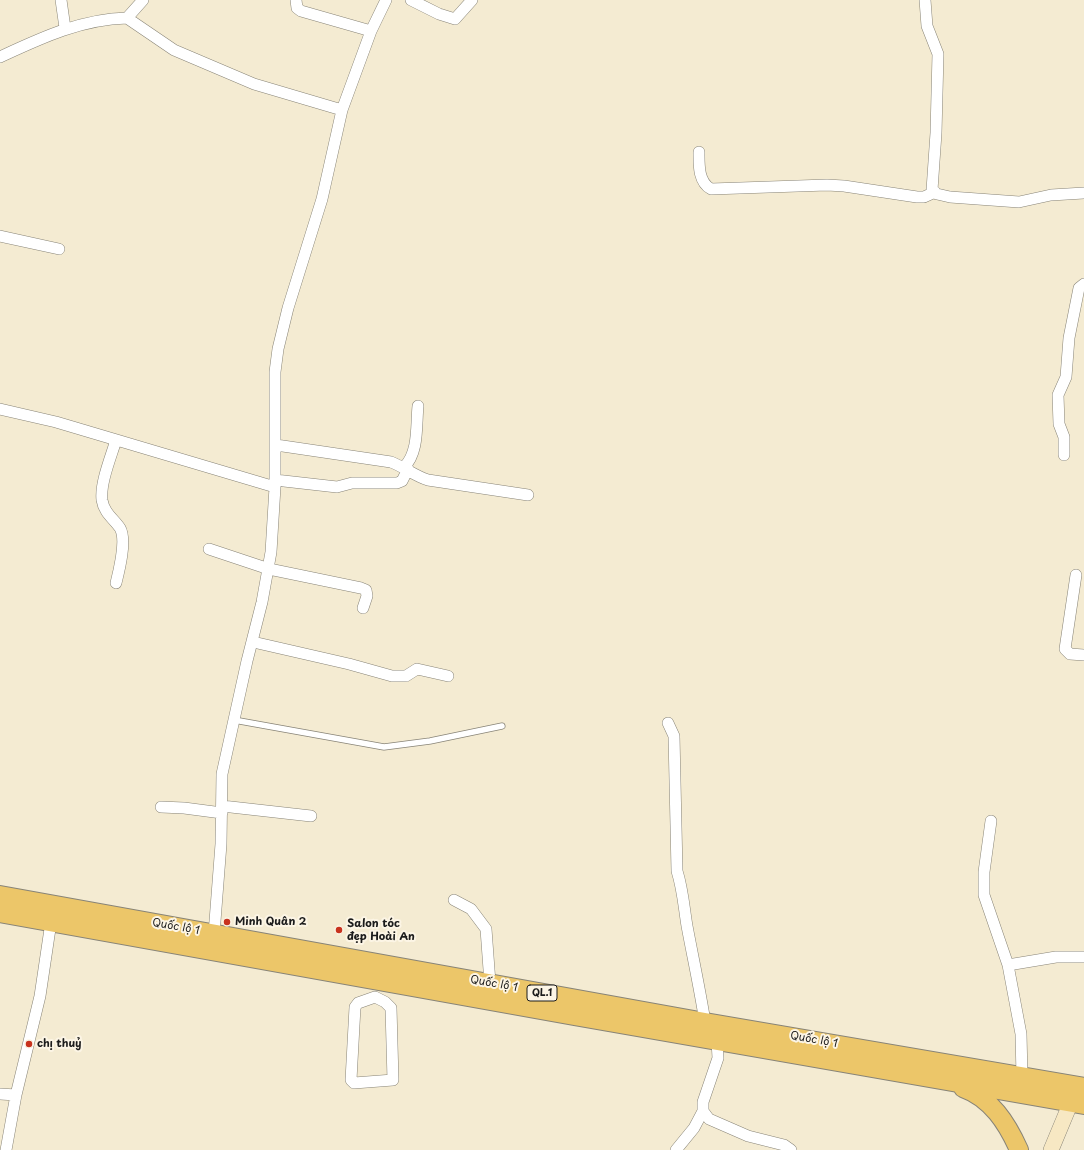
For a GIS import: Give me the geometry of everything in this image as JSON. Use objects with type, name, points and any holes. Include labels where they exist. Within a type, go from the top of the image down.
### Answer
[{"type":"highway","name":"Quốc lộ 1","points":[[0,895],[705,1022],[1022,1076],[1078,1095]]},
{"type":"highway","name":"Quốc lộ 1","points":[[0,913],[51,922],[375,989],[717,1041],[938,1079],[1078,1095]]},
{"type":"highway","points":[[938,1079],[974,1092],[994,1109],[1010,1130],[1019,1150]]},
{"type":"main road","points":[[1051,1150],[1078,1095]]},
{"type":"street","points":[[61,0],[65,28]]},
{"type":"street","points":[[127,18],[143,0]]},
{"type":"street","points":[[296,0],[297,8],[301,11],[371,31]]},
{"type":"street","points":[[214,934],[221,855],[222,774],[269,569],[275,483],[275,372],[278,349],[288,308],[322,199],[342,110],[371,31],[386,0]]},
{"type":"street","points":[[411,0],[438,14],[455,19],[472,0]]},
{"type":"street","points":[[925,0],[927,26],[938,54],[936,151],[932,185],[934,192]]},
{"type":"street","points":[[0,57],[65,28],[109,18],[127,18],[174,50],[254,84],[342,110]]},
{"type":"street","points":[[698,152],[700,174],[708,188],[711,189],[827,185],[844,186],[918,197],[924,197],[934,192],[950,197],[1019,202],[1051,194],[1084,193]]},
{"type":"street","points":[[0,236],[59,249]]},
{"type":"street","points":[[1064,455],[1064,437],[1059,424],[1058,395],[1066,377],[1069,338],[1079,288],[1080,285],[1084,284]]},
{"type":"street","points":[[0,409],[56,422],[116,440],[275,483],[337,486],[352,483],[398,483],[402,481],[406,468],[413,454],[418,406]]},
{"type":"street","points":[[116,440],[102,494],[104,508],[120,529],[122,534],[122,546],[116,583]]},
{"type":"street","points":[[276,445],[383,461],[406,468],[428,480],[528,495]]},
{"type":"street","points":[[209,549],[269,569],[361,588],[366,590],[367,596],[363,608]]},
{"type":"street","points":[[1076,575],[1064,648],[1070,654],[1084,655]]},
{"type":"street","points":[[252,642],[349,664],[392,676],[406,676],[417,670],[448,676]]},
{"type":"street","points":[[668,723],[674,736],[677,872],[684,893],[687,926],[699,983],[705,1022]]},
{"type":"street","points":[[161,807],[311,816]]},
{"type":"street","points":[[991,821],[984,872],[984,895],[1008,965],[1021,1034],[1022,1076]]},
{"type":"street","points":[[454,900],[471,908],[486,929],[490,983]]},
{"type":"street","points":[[9,1149],[16,1095],[40,996],[51,922]]},
{"type":"street","points":[[1008,965],[1056,957],[1084,957]]},
{"type":"street","points":[[375,989],[391,1008],[393,1080],[354,1083],[351,1080],[354,1007],[375,989]]},
{"type":"street","points":[[676,1150],[694,1128],[703,1111],[703,1102],[718,1058],[717,1041]]},
{"type":"street","points":[[0,1094],[16,1095]]},
{"type":"street","points":[[703,1111],[709,1119],[748,1136],[784,1145],[791,1150]]},
{"type":"lane","points":[[234,720],[384,747],[430,741],[502,726]]},
{"type":"place","name":"Minh Quân 2","points":[[227,922]]},
{"type":"place","name":"Salon tóc đẹp Hoài An","points":[[339,930]]},
{"type":"place","name":"chị thuỷ","points":[[29,1044]]}]
